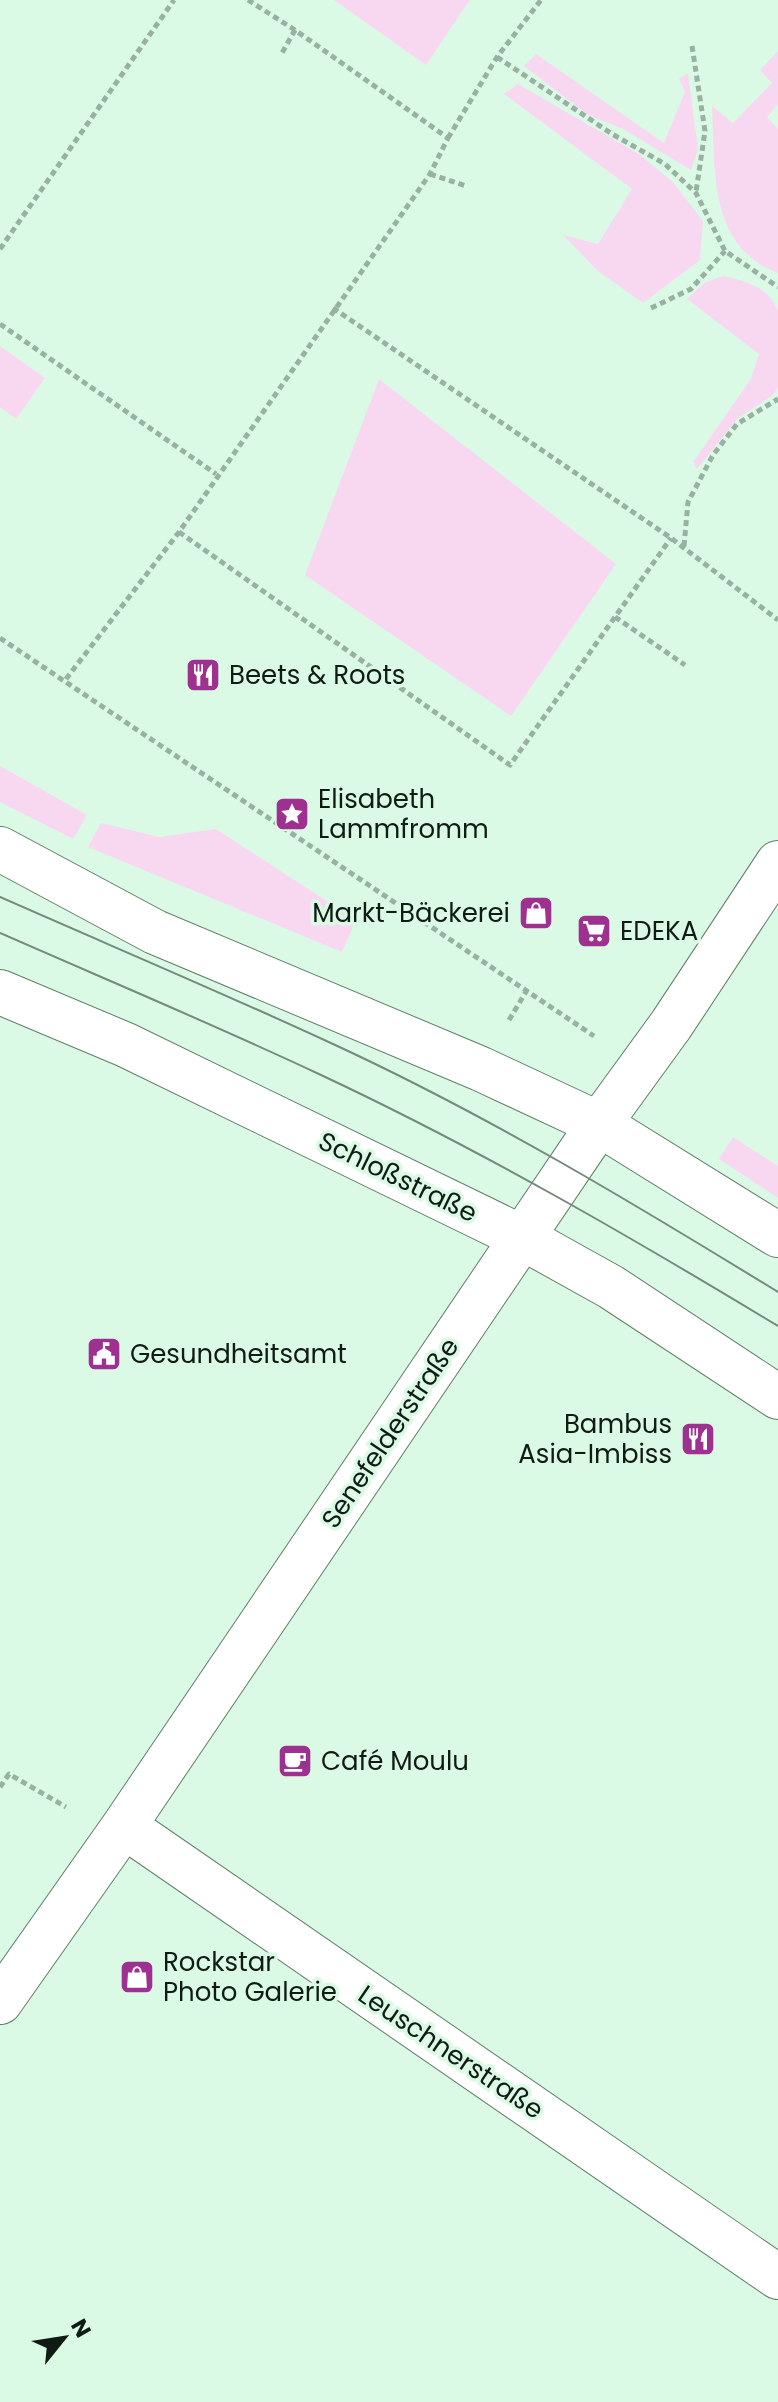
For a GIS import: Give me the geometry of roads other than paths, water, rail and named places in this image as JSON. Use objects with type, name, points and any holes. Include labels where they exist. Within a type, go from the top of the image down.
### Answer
[{"type":"street","points":[[0,849],[155,932],[481,1069],[599,1124],[778,1235]]},
{"type":"street","name":"Senefelderstraße","points":[[0,2002],[124,1826],[778,863]]},
{"type":"street","name":"Schloßstraße","points":[[0,992],[126,1045],[523,1238],[611,1287],[778,1397]]},
{"type":"street","name":"Leuschnerstraße","points":[[124,1826],[778,2277]]},
{"type":"tram line","points":[[0,897],[390,1071],[614,1193],[778,1292]]},
{"type":"tram line","points":[[0,933],[241,1038],[380,1103],[553,1194],[778,1326]]},
{"type":"place","name":"Beets & Roots","points":[[203,675]]},
{"type":"place","name":"Elisabeth Lammfromm","points":[[292,814]]},
{"type":"place","name":"Markt-Bäckerei","points":[[536,913]]},
{"type":"place","name":"EDEKA","points":[[594,931]]},
{"type":"place","name":"Gesundheitsamt","points":[[104,1354]]},
{"type":"place","name":"Bambus Asia-Imbiss","points":[[698,1439]]},
{"type":"place","name":"Café Moulu","points":[[295,1761]]},
{"type":"place","name":"Rockstar Photo Galerie","points":[[137,1977]]}]
